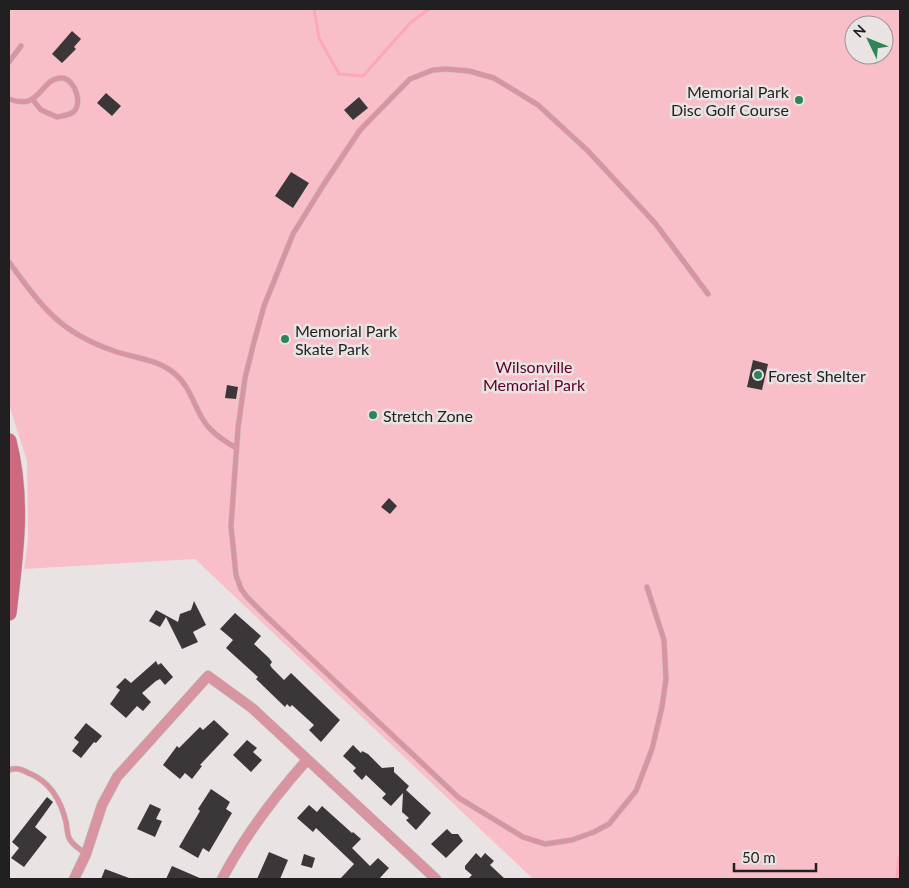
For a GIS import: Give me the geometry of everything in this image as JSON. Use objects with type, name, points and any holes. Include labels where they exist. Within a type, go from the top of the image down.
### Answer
[{"type":"street","points":[[9,441],[18,507],[18,530],[9,613]]},
{"type":"street","points":[[74,879],[86,854],[102,805],[117,777],[208,676],[252,708],[436,879]]},
{"type":"street","points":[[222,879],[240,847],[268,806],[307,760]]},
{"type":"lane","points":[[9,62],[21,46]]},
{"type":"lane","points":[[647,586],[664,640],[666,679],[662,707],[652,749],[636,791],[609,824],[594,832],[572,840],[545,844],[523,837],[459,798],[247,597],[241,589],[236,574],[231,526],[236,448],[245,378],[264,306],[293,234],[360,130],[410,79],[434,70],[469,71],[494,78],[538,105],[587,150],[655,223],[708,294]]},
{"type":"lane","points":[[9,99],[24,102],[33,100],[58,78],[70,81],[76,89],[78,98],[77,107],[73,112],[57,117],[41,110],[33,100]]},
{"type":"lane","points":[[9,262],[34,297],[61,325],[94,344],[152,361],[176,374],[185,385],[209,428],[217,436],[236,448]]},
{"type":"lane","points":[[9,770],[17,767],[35,776],[48,786],[56,795],[61,806],[69,839],[73,845],[86,854]]},
{"type":"green space","name":"Wilsonville Memorial Park","points":[[9,9],[900,9],[900,851],[895,879],[533,879],[195,559],[24,569],[28,540],[27,461],[9,405]]},
{"type":"shaded area","points":[[900,851],[900,879],[895,879],[897,860]]},
{"type":"building","points":[[72,31],[81,39],[74,47],[76,49],[62,63],[52,54]]},
{"type":"building","points":[[106,93],[121,106],[112,116],[97,103]]},
{"type":"building","points":[[359,97],[368,108],[353,120],[344,110]]},
{"type":"building","points":[[291,172],[309,183],[293,208],[275,196]]},
{"type":"building","name":"Forest Shelter","points":[[753,360],[768,364],[762,390],[747,387]]},
{"type":"building","points":[[227,385],[238,387],[236,399],[225,398]]},
{"type":"building","points":[[389,498],[397,506],[390,514],[381,507]]},
{"type":"building","points":[[194,601],[206,625],[193,632],[198,642],[182,649],[166,617],[160,627],[149,621],[156,610],[178,622],[180,614],[191,610]]},
{"type":"building","points":[[235,613],[261,636],[254,644],[272,662],[270,665],[272,668],[284,680],[291,673],[340,720],[321,742],[309,730],[314,725],[292,705],[290,707],[287,704],[285,707],[256,679],[258,677],[226,648],[233,640],[220,629]]},
{"type":"building","points":[[156,661],[158,665],[161,663],[173,677],[165,685],[160,679],[156,681],[142,693],[151,702],[143,711],[137,706],[126,718],[110,704],[120,690],[116,687],[125,678],[131,683]]},
{"type":"building","points":[[214,720],[229,734],[200,765],[202,766],[192,779],[185,773],[180,779],[163,765],[177,746],[179,748],[200,727],[203,730]]},
{"type":"building","points":[[86,723],[102,736],[96,743],[94,742],[81,758],[72,751],[79,742],[74,738]]},
{"type":"building","points":[[247,740],[257,748],[253,752],[262,760],[251,772],[233,755]]},
{"type":"building","points":[[353,745],[361,753],[362,751],[368,754],[382,768],[394,767],[394,772],[409,786],[406,790],[431,813],[416,830],[406,820],[409,818],[402,812],[403,793],[391,806],[382,798],[386,794],[366,775],[362,780],[353,771],[356,768],[343,756]]},
{"type":"building","points":[[211,789],[230,802],[226,809],[232,813],[209,852],[203,848],[198,858],[179,847],[200,811],[198,809]]},
{"type":"building","points":[[47,797],[53,802],[35,827],[47,837],[24,867],[11,858],[19,848],[12,842]]},
{"type":"building","points":[[150,804],[161,809],[156,819],[162,821],[155,837],[137,829]]},
{"type":"building","points":[[309,805],[317,812],[322,806],[361,839],[352,848],[370,866],[378,858],[389,868],[379,879],[340,879],[354,864],[316,828],[313,832],[297,818]]},
{"type":"building","points":[[447,829],[452,834],[458,834],[463,841],[446,858],[431,844]]},
{"type":"building","points":[[269,852],[288,860],[280,879],[257,879]]},
{"type":"building","points":[[476,853],[481,858],[485,853],[494,861],[490,865],[505,879],[468,879],[472,875],[465,869],[465,866]]},
{"type":"building","points":[[304,854],[315,858],[312,868],[301,865]]},
{"type":"building","points":[[172,866],[202,879],[166,879]]},
{"type":"building","points":[[105,869],[129,878],[129,879],[101,879]]},
{"type":"waterway","points":[[314,9],[319,38],[339,74],[363,76],[411,22],[429,9]]},
{"type":"place","name":"Memorial Park Disc Golf Course","points":[[799,100]]},
{"type":"place","name":"Memorial Park Skate Park","points":[[285,339]]},
{"type":"place","name":"Forest Shelter","points":[[758,375]]},
{"type":"place","name":"Stretch Zone","points":[[373,415]]}]
